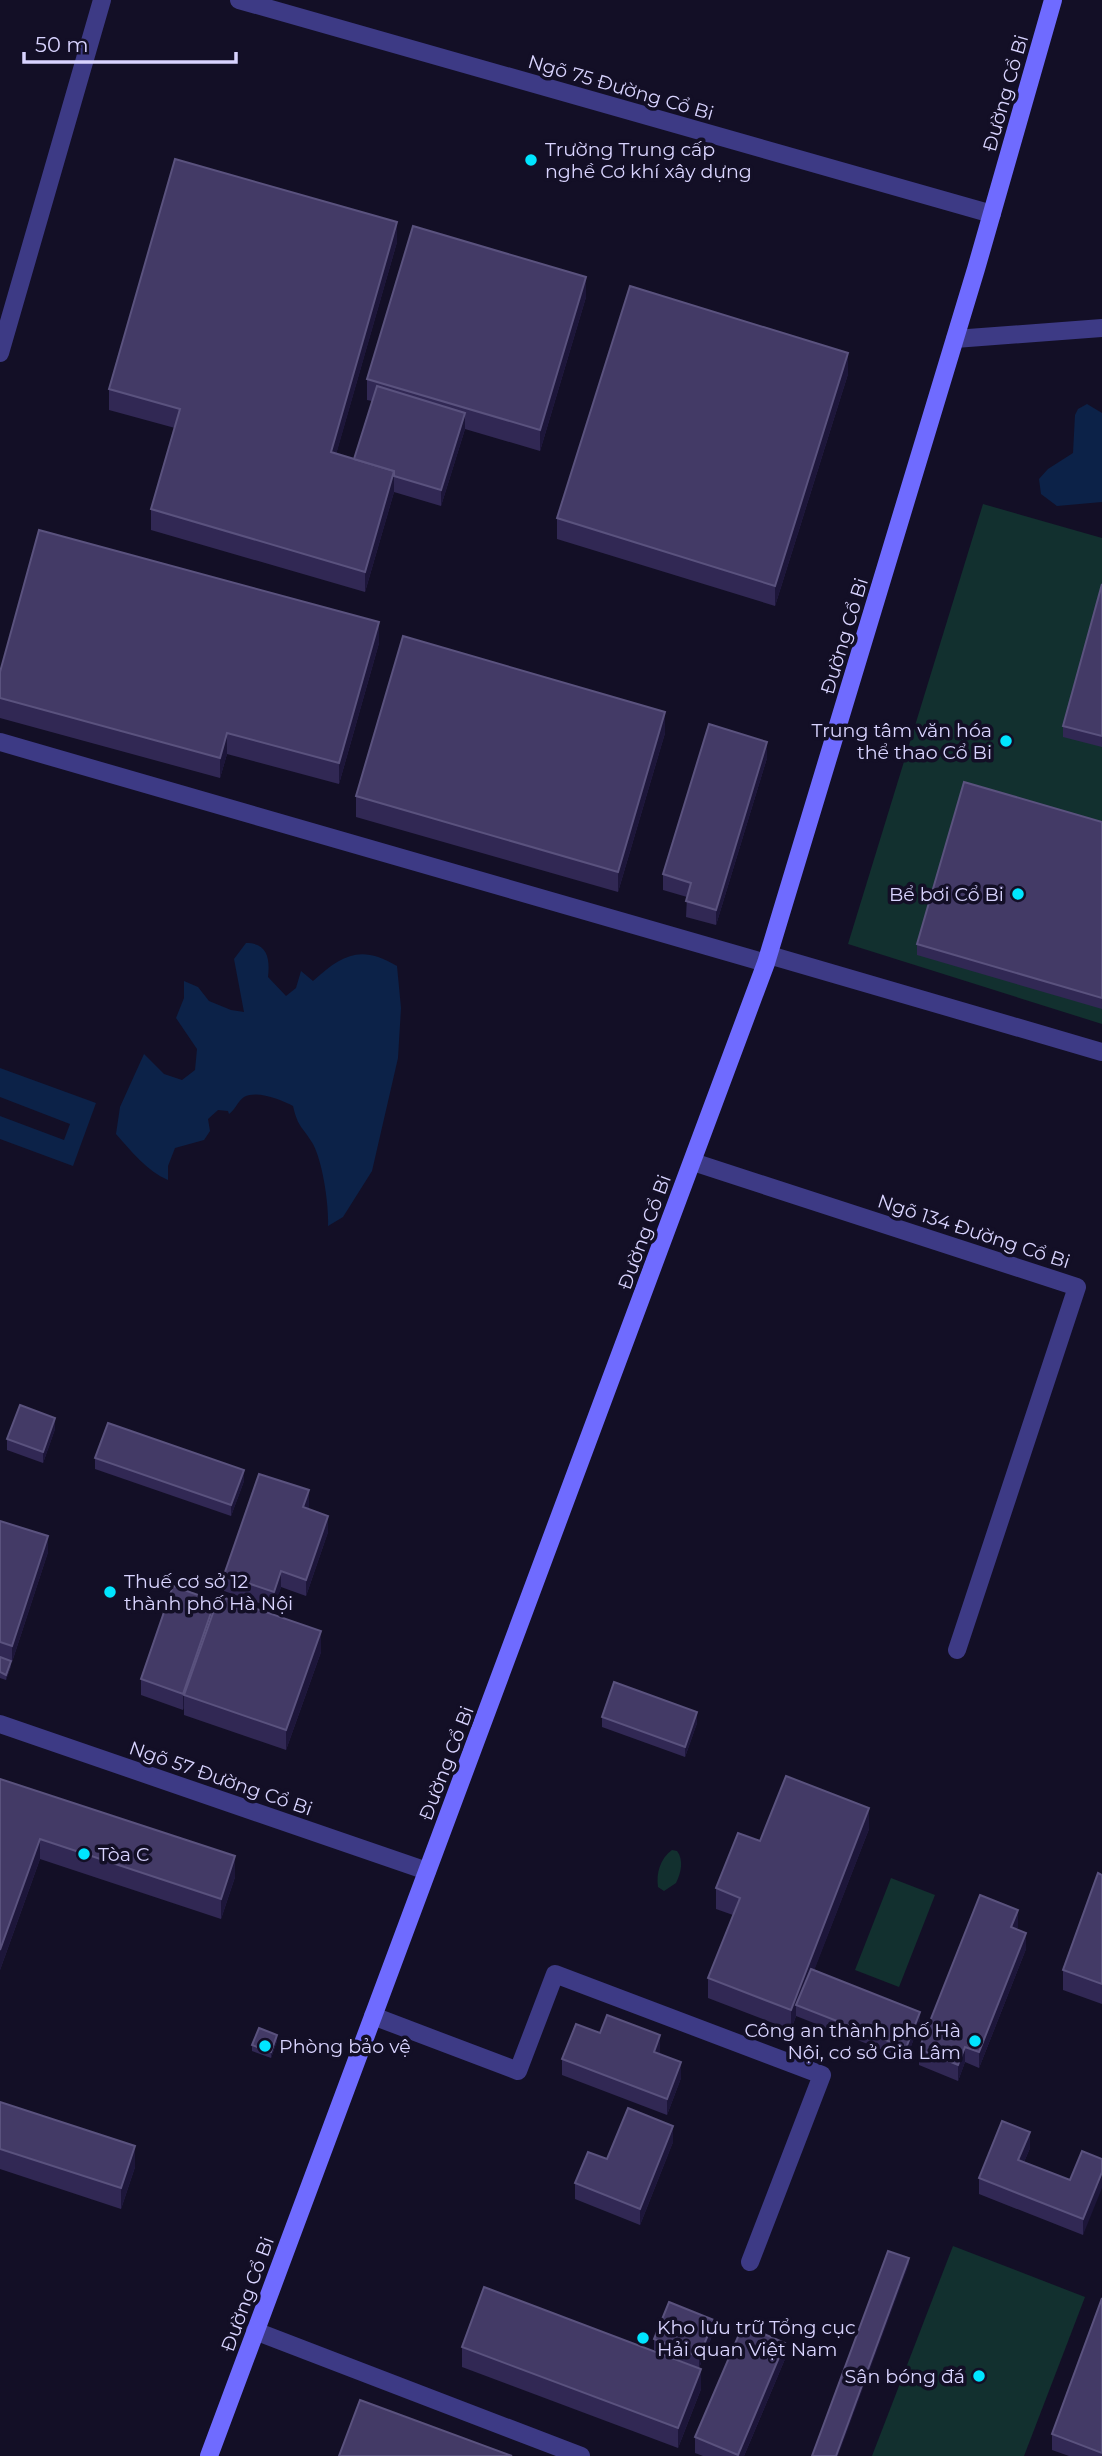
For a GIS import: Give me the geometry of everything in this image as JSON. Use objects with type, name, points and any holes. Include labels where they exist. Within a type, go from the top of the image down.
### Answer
[{"type":"main road","name":"Đường Cổ Bi","points":[[208,2456],[767,959],[955,339],[1053,0]]},
{"type":"street","points":[[0,354],[102,0]]},
{"type":"street","name":"Ngõ 75 Đường Cổ Bi","points":[[239,0],[992,214]]},
{"type":"street","points":[[955,339],[1102,328]]},
{"type":"street","points":[[0,742],[1102,1052]]},
{"type":"street","name":"Ngõ 134 Đường Cổ Bi","points":[[693,1161],[1077,1287],[957,1650]]},
{"type":"street","name":"Ngõ 57 Đường Cổ Bi","points":[[0,1724],[427,1871]]},
{"type":"street","points":[[373,2016],[518,2071],[555,1974],[821,2075],[750,2262]]},
{"type":"street","points":[[255,2331],[581,2456]]},
{"type":"green space","name":"Trung tâm văn hóa thể thao Cổ Bi","points":[[983,504],[1102,538],[1102,1024],[848,944]]},
{"type":"green space","points":[[672,1850],[679,1855],[680,1871],[676,1883],[664,1891],[658,1887],[658,1872],[664,1858]]},
{"type":"green space","points":[[891,1878],[935,1895],[899,1987],[855,1970]]},
{"type":"green space","name":"Sân bóng đá","points":[[953,2246],[1085,2297],[1024,2456],[872,2456]]},
{"type":"water","points":[[1087,404],[1102,413],[1102,502],[1057,506],[1041,494],[1039,479],[1048,469],[1073,453],[1075,415],[1078,409]]},
{"type":"water","points":[[246,943],[263,949],[268,958],[268,977],[286,996],[296,988],[301,971],[313,981],[333,965],[352,956],[372,955],[397,966],[401,1008],[398,1058],[372,1171],[343,1217],[328,1226],[325,1184],[317,1152],[299,1123],[293,1106],[282,1101],[262,1095],[250,1095],[244,1097],[229,1114],[228,1111],[218,1110],[208,1119],[210,1131],[204,1140],[175,1148],[168,1166],[168,1180],[146,1166],[116,1134],[120,1107],[144,1054],[164,1074],[182,1080],[195,1070],[197,1049],[176,1018],[184,998],[184,981],[198,987],[209,1001],[244,1012],[234,959]]},
{"type":"water","points":[[0,1068],[96,1103],[73,1166],[0,1139],[0,1116],[64,1140],[70,1124],[0,1097]]},
{"type":"building","points":[[175,159],[397,222],[331,452],[394,471],[365,572],[151,509],[180,409],[109,389]]},
{"type":"building","points":[[413,226],[586,277],[540,430],[367,379]]},
{"type":"building","points":[[630,286],[848,353],[775,586],[557,518]]},
{"type":"building","points":[[377,386],[465,413],[441,490],[394,476],[394,471],[354,459]]},
{"type":"building","points":[[39,530],[379,622],[339,763],[227,733],[220,758],[0,698],[0,672]]},
{"type":"building","points":[[1102,584],[1102,736],[1063,726]]},
{"type":"building","points":[[403,636],[665,712],[618,872],[356,796]]},
{"type":"building","points":[[709,724],[767,742],[716,910],[686,901],[691,883],[663,874]]},
{"type":"building","name":"Bể bơi Cổ Bi","points":[[964,782],[1102,822],[1102,998],[917,944]]},
{"type":"building","points":[[20,1405],[55,1418],[43,1452],[7,1439]]},
{"type":"building","points":[[108,1423],[244,1470],[231,1505],[95,1458]]},
{"type":"building","points":[[259,1474],[309,1490],[303,1507],[328,1516],[306,1580],[281,1571],[274,1592],[224,1575]]},
{"type":"building","points":[[0,1521],[48,1536],[12,1646],[0,1642]]},
{"type":"building","points":[[173,1586],[215,1601],[183,1694],[141,1679]]},
{"type":"building","points":[[219,1596],[321,1631],[286,1730],[184,1695]]},
{"type":"building","points":[[0,1657],[11,1661],[6,1675],[0,1672]]},
{"type":"building","points":[[614,1682],[697,1712],[685,1747],[602,1717]]},
{"type":"building","points":[[786,1776],[869,1808],[791,2010],[708,1978],[740,1898],[716,1888],[738,1833],[760,1841]]},
{"type":"building","points":[[0,1779],[235,1856],[221,1899],[40,1839],[0,1950]]},
{"type":"building","points":[[1098,1873],[1102,1875],[1102,1984],[1063,1970]]},
{"type":"building","points":[[980,1895],[1018,1910],[1011,1927],[1026,1933],[979,2052],[965,2047],[958,2065],[919,2049]]},
{"type":"building","points":[[811,1969],[920,2012],[906,2048],[796,2005]]},
{"type":"building","points":[[607,2015],[660,2035],[654,2052],[681,2062],[667,2099],[562,2059],[576,2024],[600,2033]]},
{"type":"building","name":"Phòng bảo vệ","points":[[259,2028],[277,2035],[271,2052],[252,2045]]},
{"type":"building","points":[[0,2102],[135,2146],[121,2188],[0,2149]]},
{"type":"building","points":[[628,2108],[673,2126],[640,2209],[575,2183],[588,2152],[607,2159]]},
{"type":"building","points":[[1002,2121],[1030,2132],[1018,2160],[1070,2180],[1082,2151],[1102,2159],[1102,2172],[1083,2219],[979,2178]]},
{"type":"building","points":[[888,2251],[909,2258],[836,2456],[812,2456]]},
{"type":"building","points":[[484,2287],[701,2369],[678,2428],[462,2347]]},
{"type":"building","points":[[1102,2298],[1102,2453],[1052,2434]]},
{"type":"building","points":[[669,2302],[714,2320],[699,2357],[654,2339]]},
{"type":"building","points":[[743,2325],[785,2343],[738,2455],[695,2437]]},
{"type":"building","points":[[360,2400],[512,2456],[339,2456]]},
{"type":"place","name":"Trường Trung cấp nghề Cơ khí xây dựng","points":[[531,160]]},
{"type":"place","name":"Trung tâm văn hóa thể thao Cổ Bi","points":[[1006,741]]},
{"type":"place","name":"Bể bơi Cổ Bi","points":[[1018,894]]},
{"type":"place","name":"Thuế cơ sở 12 thành phố Hà Nội","points":[[110,1592]]},
{"type":"place","name":"Tòa C","points":[[84,1854]]},
{"type":"place","name":"Công an thành phố Hà Nội, cơ sở Gia Lâm","points":[[975,2041]]},
{"type":"place","name":"Phòng bảo vệ","points":[[265,2046]]},
{"type":"place","name":"Kho lưu trữ Tổng cục Hải quan Việt Nam","points":[[643,2338]]},
{"type":"place","name":"Sân bóng đá","points":[[979,2376]]}]
